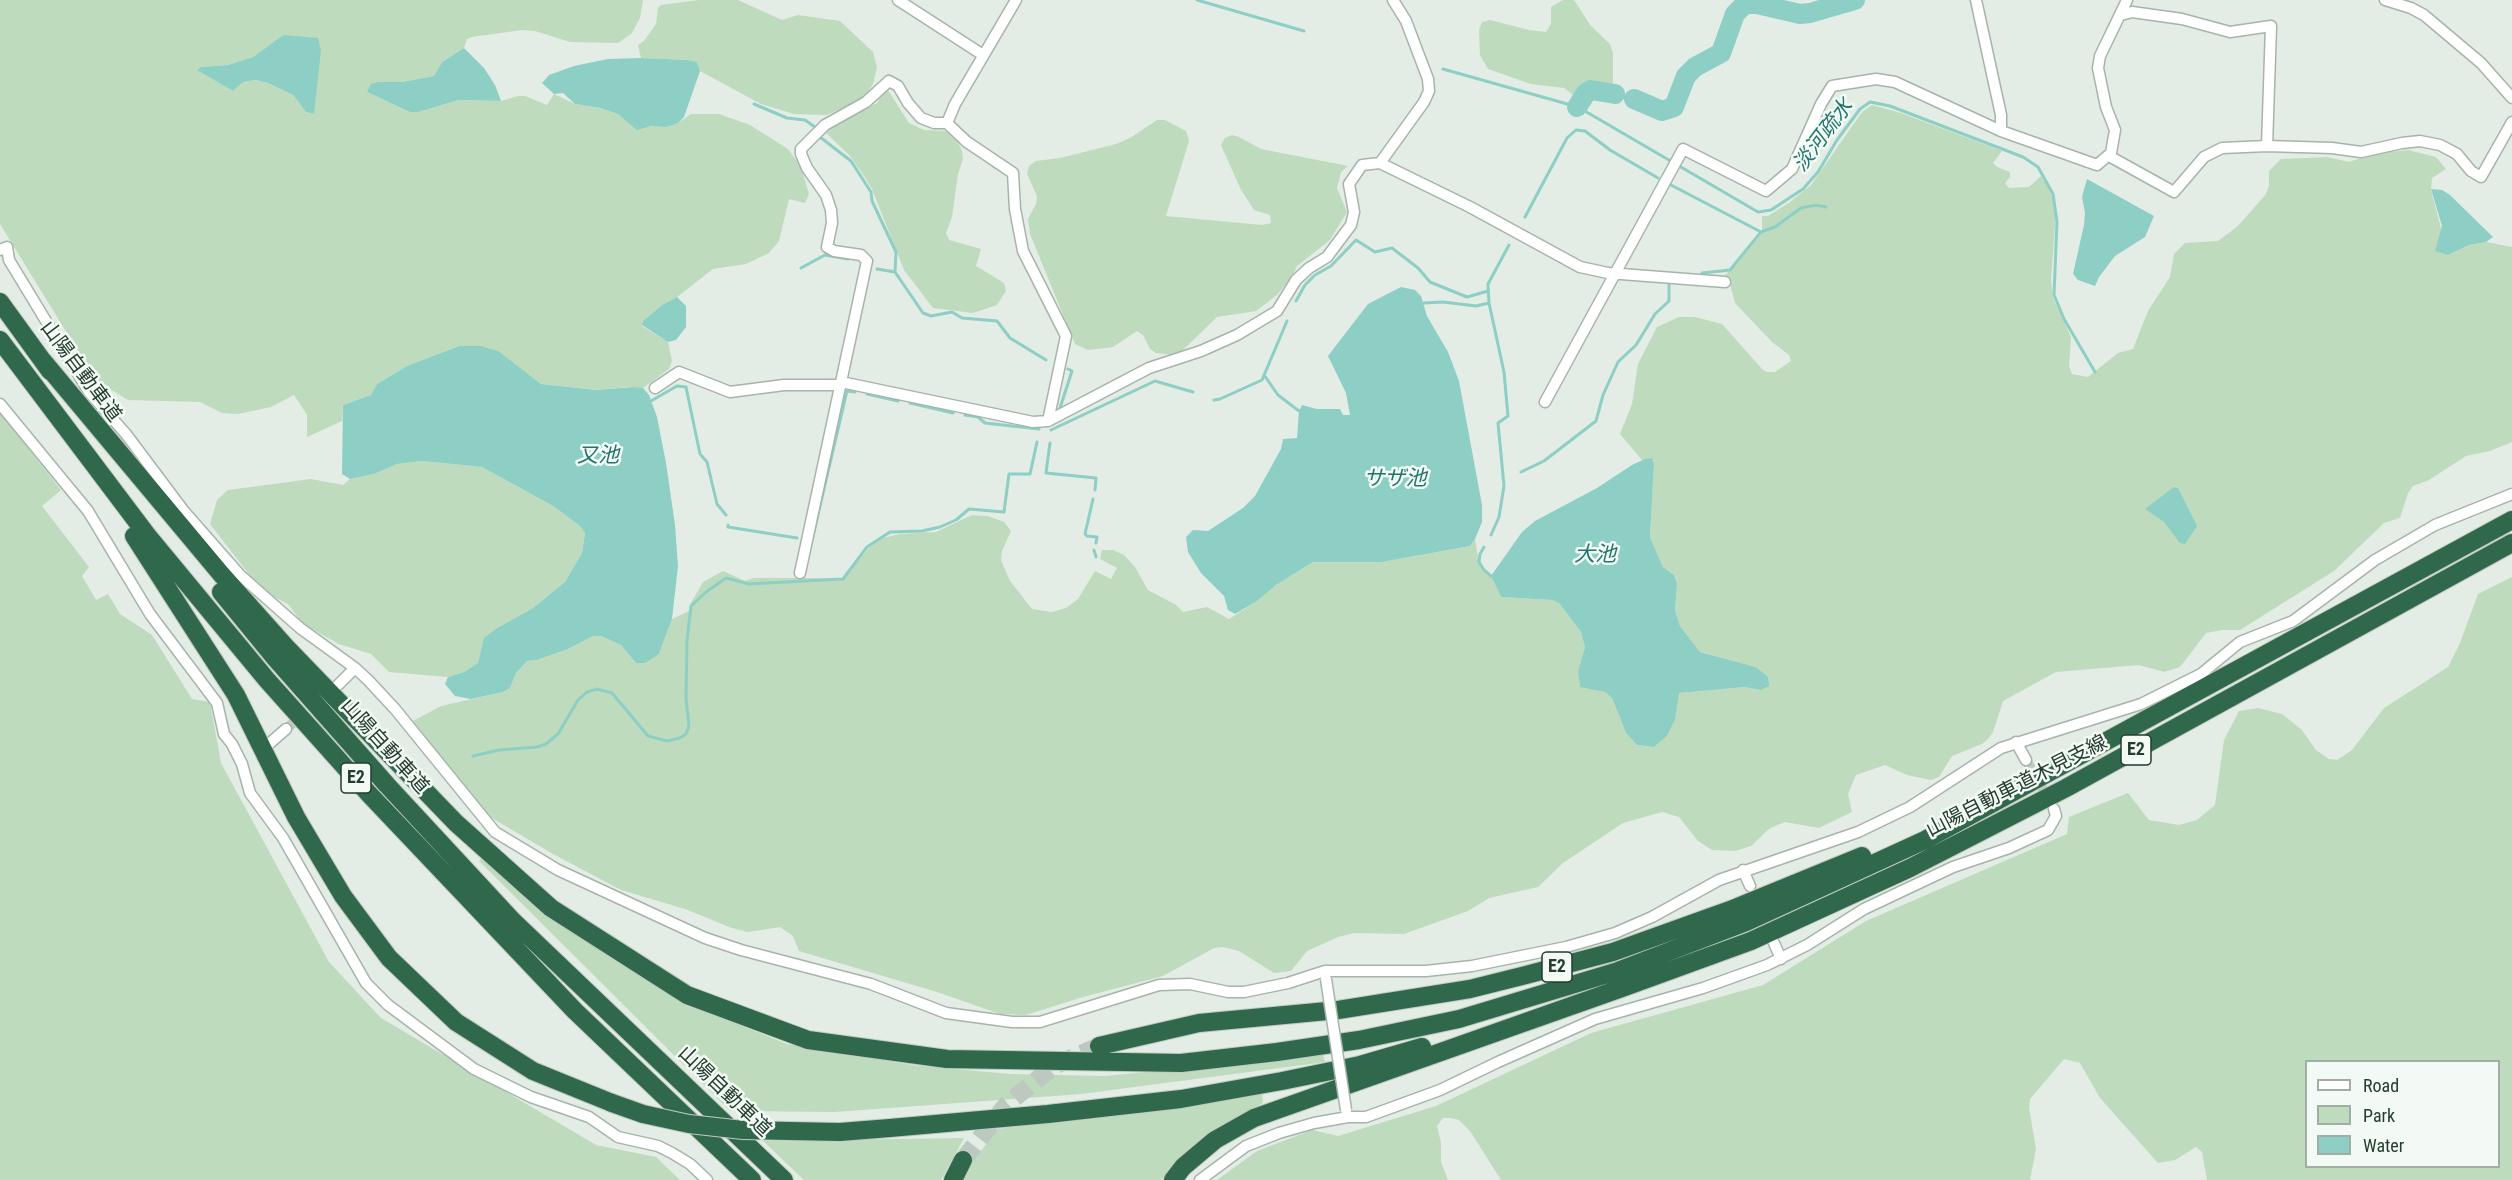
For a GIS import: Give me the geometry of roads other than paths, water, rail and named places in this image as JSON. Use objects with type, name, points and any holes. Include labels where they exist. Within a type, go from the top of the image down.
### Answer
[{"type":"highway","name":"山陽自動車道","points":[[0,302],[205,573],[275,658],[387,785],[513,921],[784,1180]]},
{"type":"highway","name":"E2","points":[[0,340],[23,374],[147,535],[267,680],[369,794],[575,1011],[752,1180]]},
{"type":"highway","points":[[43,361],[220,574],[285,646],[456,823],[551,908],[687,995],[807,1040],[947,1059],[1181,1063],[1359,1040],[1459,1019],[1618,971],[1746,922],[1925,840],[1992,805]]},
{"type":"highway","points":[[23,374],[151,561],[236,695],[296,817],[343,896],[389,958],[456,1022],[533,1071],[612,1103],[643,1114],[689,1124],[742,1130],[840,1132],[1048,1114],[1181,1099],[1360,1065],[1622,988]]},
{"type":"highway","name":"山陽自動車道木見支線","points":[[1992,805],[2512,519]]},
{"type":"highway","name":"山陽自動車道木見支線","points":[[1622,988],[1751,940],[1910,868],[2066,788],[2512,543]]},
{"type":"highway","name":"E2","points":[[1099,1046],[1199,1023],[1338,1010],[1470,989],[1602,955],[1730,910],[1921,830],[1992,805]]},
{"type":"highway","points":[[1173,1180],[1183,1167],[1215,1140],[1254,1118],[1622,988]]},
{"type":"highway","points":[[953,1180],[963,1160]]},
{"type":"street","points":[[898,0],[983,56]]},
{"type":"street","points":[[947,123],[951,111],[1016,0]]},
{"type":"street","points":[[1380,163],[1424,102],[1429,91],[1428,79],[1406,21],[1393,0]]},
{"type":"street","points":[[1976,0],[2001,115],[2001,131]]},
{"type":"street","points":[[1545,402],[1683,149],[1766,191],[1792,169],[1821,104],[1832,86],[1876,80],[1895,82],[2001,131],[2097,165],[2109,156],[2115,130],[2106,107],[2098,68],[2100,56],[2127,0]]},
{"type":"street","points":[[2385,0],[2411,8],[2424,15],[2481,63],[2512,98]]},
{"type":"street","points":[[2121,15],[2132,12],[2182,19],[2230,32],[2271,26],[2267,146]]},
{"type":"street","points":[[800,573],[867,261],[863,256],[834,251],[827,247],[832,223],[831,210],[826,195],[811,177],[801,150],[825,125],[867,102],[889,81],[898,86],[908,104],[921,118],[934,123],[947,123],[967,142],[1013,173],[1015,209],[1023,251],[1066,336],[1048,421]]},
{"type":"street","points":[[2109,156],[2174,192],[2204,157],[2222,148],[2267,146],[2332,148],[2361,152],[2402,142],[2421,141],[2440,145],[2457,154],[2471,171],[2481,177],[2512,122]]},
{"type":"street","points":[[655,388],[678,372],[730,392],[784,385],[841,384],[1033,422],[1048,421],[1149,368],[1202,351],[1237,335],[1277,311],[1296,280],[1309,268],[1327,257],[1351,225],[1354,212],[1349,184],[1362,165],[1380,163],[1470,207],[1580,267],[1615,273],[1725,282]]},
{"type":"street","points":[[0,250],[7,247],[9,260],[89,392],[126,434],[183,510],[240,575],[300,628],[355,668],[395,709],[495,832],[558,870],[665,921],[741,950],[871,984],[946,1013],[1012,1022],[1040,1022],[1159,985],[1190,984],[1228,992],[1244,992],[1325,975],[1438,970],[1516,958],[1615,933],[1652,917],[1719,880],[1743,870],[1817,848],[1858,832],[1910,807],[2001,748],[2141,704],[2200,674],[2240,642],[2293,621],[2374,560],[2435,525],[2512,494]]},
{"type":"street","points":[[0,404],[87,511],[150,614],[217,703],[224,734],[247,761],[250,793],[283,838],[366,983],[388,1005],[441,1046],[483,1074],[531,1097],[589,1117],[618,1137],[658,1146],[690,1164],[707,1180]]},
{"type":"street","points":[[338,685],[355,668]]},
{"type":"street","points":[[270,743],[286,729]]},
{"type":"street","points":[[2016,742],[2026,760]]},
{"type":"street","points":[[1200,1180],[1246,1146],[1347,1114],[1366,1117],[1440,1090],[1595,1019],[1703,988],[1781,959],[1864,909],[1953,867],[2009,848],[2048,830],[2054,824],[2056,816],[2054,809]]},
{"type":"street","points":[[1743,870],[1750,886]]},
{"type":"street","points":[[1774,943],[1781,959]]},
{"type":"street","points":[[1325,975],[1347,1114]]},
{"type":"water","points":[[283,35],[318,38],[321,50],[314,114],[306,112],[293,95],[268,83],[255,80],[243,82],[233,91],[197,70],[201,67],[228,65],[253,57]]},
{"type":"water","points":[[464,48],[484,68],[495,85],[501,101],[459,100],[418,112],[410,112],[367,92],[371,84],[378,82],[402,82],[434,76],[442,62]]},
{"type":"water","points":[[641,58],[697,62],[700,71],[684,117],[678,123],[666,127],[651,126],[637,130],[618,114],[575,104],[563,93],[554,94],[542,83],[549,75],[574,66],[608,59]]},
{"type":"water","points":[[2087,179],[2154,216],[2145,237],[2115,256],[2095,286],[2078,280],[2073,274],[2084,225],[2085,213],[2082,197]]},
{"type":"water","points":[[2431,189],[2442,190],[2450,195],[2493,237],[2486,242],[2469,245],[2448,255],[2435,251],[2442,226]]},
{"type":"water","name":"サザ池","points":[[1401,287],[1415,290],[1421,296],[1427,316],[1448,352],[1459,381],[1482,505],[1482,522],[1475,539],[1470,546],[1382,562],[1313,562],[1235,614],[1228,610],[1224,596],[1201,573],[1188,552],[1186,537],[1193,530],[1208,531],[1243,508],[1255,496],[1281,449],[1283,439],[1297,438],[1299,411],[1302,405],[1317,409],[1340,409],[1343,415],[1350,415],[1346,393],[1328,356],[1368,304]]},
{"type":"water","points":[[677,297],[686,306],[686,327],[676,340],[668,342],[642,325],[643,321],[662,305]]},
{"type":"water","name":"又池","points":[[459,346],[480,346],[498,351],[541,384],[596,390],[634,387],[643,388],[649,395],[657,417],[666,463],[678,566],[672,619],[659,654],[645,663],[636,663],[621,645],[601,636],[593,636],[568,649],[537,660],[527,661],[516,673],[510,688],[503,692],[471,699],[455,696],[445,684],[448,677],[464,672],[478,663],[484,638],[533,608],[565,582],[582,553],[585,533],[580,526],[553,506],[482,467],[422,461],[397,464],[374,474],[350,479],[342,474],[343,405],[371,395],[377,384],[407,366]]},
{"type":"water","name":"大池","points":[[1652,458],[1654,463],[1650,537],[1663,567],[1674,575],[1677,584],[1675,610],[1680,626],[1700,652],[1756,667],[1768,677],[1769,686],[1761,690],[1745,687],[1679,693],[1675,720],[1667,736],[1654,747],[1637,745],[1626,733],[1612,698],[1605,692],[1580,687],[1578,671],[1585,647],[1581,632],[1559,603],[1552,600],[1501,597],[1491,576],[1522,532],[1535,521],[1597,488],[1632,465]]},
{"type":"water","points":[[2174,487],[2178,488],[2197,526],[2185,544],[2180,543],[2164,522],[2145,509]]},
{"type":"waterway","name":"淡河疏水","points":[[1197,0],[1304,31]]},
{"type":"waterway","points":[[1634,99],[1662,111],[1674,107],[1686,76],[1695,67],[1721,53],[1735,14],[1745,4],[1757,4],[1800,14],[1855,0]]},
{"type":"waterway","name":"淡河疏水","points":[[1443,69],[1578,107],[1758,212],[1771,210],[1803,189],[1818,172],[1837,140],[1860,109],[1870,102],[1890,106],[2023,157],[2038,167],[2053,194],[2057,222],[2054,295],[2064,319],[2095,372]]},
{"type":"waterway","points":[[1577,107],[1586,93],[1591,90],[1615,94]]},
{"type":"waterway","points":[[754,104],[787,118],[805,120],[815,127]]},
{"type":"waterway","points":[[1525,217],[1567,138],[1576,130],[1585,131],[1610,150],[1658,178]]},
{"type":"waterway","points":[[820,137],[851,161],[871,192],[872,201],[896,252],[895,272],[923,313],[931,316],[952,312],[962,318],[997,321],[1010,338],[1046,360]]},
{"type":"waterway","points":[[1671,185],[1761,232]]},
{"type":"waterway","points":[[1702,273],[1730,270],[1761,232],[1775,227],[1801,208],[1816,205],[1826,207]]},
{"type":"waterway","points":[[1296,301],[1305,285],[1315,275],[1331,266],[1356,240],[1375,252],[1392,248],[1418,268],[1430,282],[1467,297],[1488,291]]},
{"type":"waterway","points":[[1491,535],[1499,517],[1504,486],[1498,423],[1508,416],[1504,372],[1489,303],[1488,284],[1509,245]]},
{"type":"waterway","points":[[801,268],[825,255],[848,259]]},
{"type":"waterway","points":[[877,269],[895,272]]},
{"type":"waterway","points":[[1521,472],[1544,461],[1596,421],[1603,395],[1618,362],[1636,345],[1655,314],[1669,301],[1669,282]]},
{"type":"waterway","points":[[1424,303],[1443,302],[1476,306],[1489,303]]},
{"type":"waterway","points":[[1214,400],[1262,380],[1287,321]]},
{"type":"waterway","points":[[1059,411],[1072,371],[1068,369]]},
{"type":"waterway","points":[[1264,375],[1278,395],[1299,411]]},
{"type":"waterway","points":[[1051,430],[1155,381],[1193,392]]},
{"type":"waterway","points":[[651,401],[677,386],[686,387],[700,454],[707,462],[717,504],[726,515]]},
{"type":"waterway","points":[[812,540],[847,391],[855,392]]},
{"type":"waterway","points":[[867,394],[898,401]]},
{"type":"waterway","points":[[910,403],[953,413]]},
{"type":"waterway","points":[[965,415],[978,417],[985,423],[1039,429]]},
{"type":"waterway","points":[[473,756],[546,744],[558,734],[578,700],[587,692],[597,689],[612,693],[648,736],[667,741],[680,738],[686,734],[689,726],[686,699],[687,640],[691,606],[706,592],[726,578],[749,584],[843,579],[867,547],[890,532],[922,531],[940,527],[956,520],[969,509],[1004,512],[1009,474],[1030,474],[1037,442]]},
{"type":"waterway","points":[[1050,443],[1046,473],[1096,478],[1095,490]]},
{"type":"waterway","points":[[1093,499],[1085,534],[1097,537],[1096,543]]},
{"type":"waterway","points":[[728,525],[728,527],[797,538]]},
{"type":"waterway","points":[[1484,547],[1479,562],[1491,576]]},
{"type":"waterway","points":[[1094,550],[1096,557]]},
{"type":"tunnel","points":[[286,729],[319,700]]},
{"type":"tunnel","points":[[2026,760],[2049,800]]},
{"type":"tunnel","points":[[963,1160],[1007,1104],[1054,1066],[1099,1046]]}]
